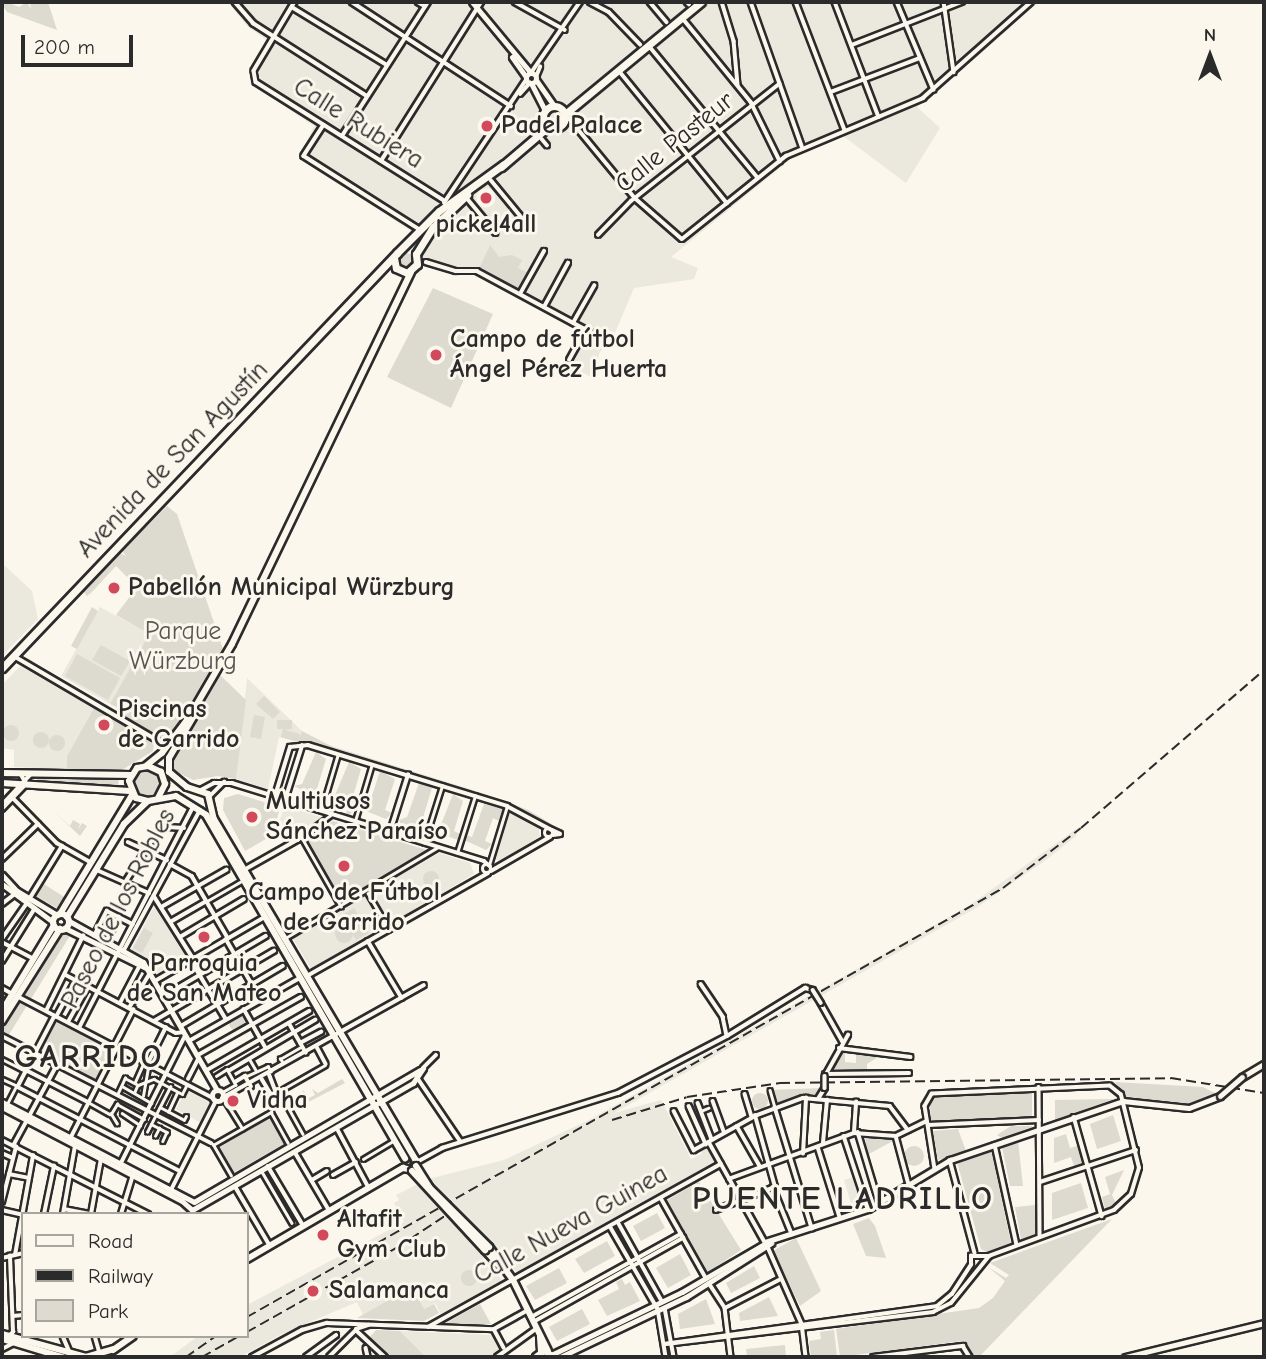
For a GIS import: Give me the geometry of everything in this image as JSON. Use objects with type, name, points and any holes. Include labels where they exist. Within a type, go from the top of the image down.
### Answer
[{"type":"highway","points":[[395,256],[399,270],[411,272],[440,220],[549,126],[560,126],[567,116],[701,2]]},
{"type":"highway","points":[[549,126],[545,111],[554,106],[567,116]]},
{"type":"highway","name":"Avenida de San Agustín","points":[[2,668],[439,211],[504,164]]},
{"type":"highway","points":[[405,249],[419,259]]},
{"type":"highway","name":"Avenida de San Agustín","points":[[374,282],[399,270]]},
{"type":"main road","points":[[472,2],[554,106]]},
{"type":"main road","points":[[531,78],[545,111]]},
{"type":"main road","points":[[399,270],[402,284]]},
{"type":"main road","points":[[2,773],[131,775],[169,745],[201,698],[255,597],[402,284],[411,272]]},
{"type":"main road","points":[[187,787],[170,774],[167,762],[201,698]]},
{"type":"main road","points":[[158,798],[164,788],[166,760],[197,710]]},
{"type":"main road","points":[[146,765],[163,776],[198,790],[209,800],[241,870],[412,1162]]},
{"type":"main road","points":[[2,1011],[15,995],[58,922],[68,919],[131,793],[131,775]]},
{"type":"main road","points":[[2,783],[131,793],[148,801]]},
{"type":"main road","points":[[196,807],[198,790]]},
{"type":"main road","points":[[2,1021],[34,959],[58,922],[124,824],[148,801],[176,796],[196,807],[241,870]]},
{"type":"main road","points":[[196,807],[209,800]]},
{"type":"main road","points":[[2,875],[15,893]]},
{"type":"main road","points":[[2,884],[58,922]]},
{"type":"main road","points":[[28,901],[58,922],[83,936],[106,942],[146,968],[205,1067],[220,1100]]},
{"type":"main road","points":[[267,915],[284,939],[303,977]]},
{"type":"main road","points":[[58,922],[68,919]]},
{"type":"main road","points":[[68,919],[93,938],[120,952]]},
{"type":"main road","points":[[549,1355],[664,1304],[764,1244],[880,1204],[950,1160],[1123,1101],[1189,1108],[1220,1097],[1242,1077],[1264,1063]]},
{"type":"main road","points":[[3,1105],[170,1192],[190,1208],[233,1181],[264,1166],[290,1147],[417,1076],[423,1068]]},
{"type":"main road","points":[[290,1147],[336,1126],[376,1100]]},
{"type":"main road","points":[[376,1100],[396,1139],[412,1162],[511,1281],[534,1318],[549,1355]]},
{"type":"main road","points":[[69,1140],[75,1146],[170,1192]]},
{"type":"main road","points":[[248,1258],[412,1162]]},
{"type":"main road","points":[[511,1281],[549,1355]]},
{"type":"main road","points":[[1125,1357],[1264,1323]]},
{"type":"main road","points":[[4,1336],[61,1357]]},
{"type":"main road","points":[[4,1336],[80,1356],[101,1355],[130,1338]]},
{"type":"street","points":[[235,2],[253,23],[274,38],[367,96]]},
{"type":"street","points":[[352,2],[511,106]]},
{"type":"street","points":[[342,136],[426,4],[418,2]]},
{"type":"street","points":[[381,161],[481,2]]},
{"type":"street","points":[[515,2],[565,30]]},
{"type":"street","points":[[439,211],[565,30],[580,2]]},
{"type":"street","points":[[590,2],[609,12],[640,44]]},
{"type":"street","points":[[650,2],[667,22]]},
{"type":"street","points":[[722,2],[734,41],[737,85]]},
{"type":"street","points":[[751,2],[802,146]]},
{"type":"street","points":[[796,2],[845,130]]},
{"type":"street","points":[[835,2],[879,117]]},
{"type":"street","points":[[897,2],[933,90]]},
{"type":"street","points":[[944,2],[954,72]]},
{"type":"street","points":[[852,45],[962,2]]},
{"type":"street","points":[[567,116],[635,198],[682,239],[802,146],[879,117],[933,90],[1031,2]]},
{"type":"street","points":[[274,38],[294,4],[387,65]]},
{"type":"street","points":[[685,21],[737,85],[780,161]]},
{"type":"street","name":"Calle Rubiera","points":[[274,38],[253,77],[445,201]]},
{"type":"street","points":[[652,48],[758,178]]},
{"type":"street","points":[[830,92],[920,58]]},
{"type":"street","points":[[621,73],[727,204]]},
{"type":"street","points":[[516,99],[531,78]]},
{"type":"street","name":"Calle Pasteur","points":[[597,235],[635,198],[779,84]]},
{"type":"street","points":[[525,90],[536,90]]},
{"type":"street","points":[[324,125],[304,156],[421,230]]},
{"type":"street","points":[[542,139],[547,145]]},
{"type":"street","points":[[491,180],[524,220]]},
{"type":"street","points":[[467,198],[496,233]]},
{"type":"street","points":[[520,294],[544,251]]},
{"type":"street","points":[[419,259],[456,271],[477,271],[607,341]]},
{"type":"street","points":[[544,307],[568,263]]},
{"type":"street","points":[[573,323],[594,286]]},
{"type":"street","points":[[569,360],[586,331]]},
{"type":"street","points":[[13,656],[169,745]]},
{"type":"street","points":[[285,800],[302,746]]},
{"type":"street","points":[[198,790],[225,782],[475,858],[488,867],[504,863],[550,833],[542,822],[507,806],[338,754],[302,746],[290,747],[275,796]]},
{"type":"street","points":[[321,811],[338,754]]},
{"type":"street","points":[[355,821],[372,764]]},
{"type":"street","points":[[19,774],[25,783]]},
{"type":"street","points":[[2,807],[13,798],[31,774]]},
{"type":"street","points":[[390,832],[408,775]]},
{"type":"street","points":[[209,800],[225,782]]},
{"type":"street","points":[[2,807],[25,783]]},
{"type":"street","points":[[424,843],[442,786]]},
{"type":"street","points":[[457,853],[475,796]]},
{"type":"street","points":[[13,798],[62,846],[151,894],[163,906],[226,1019]]},
{"type":"street","points":[[66,975],[186,1036],[226,1019],[476,879],[488,867],[507,806]]},
{"type":"street","name":"Paseo de los Robles","points":[[169,862],[196,807]]},
{"type":"street","name":"Paseo de los Robles","points":[[79,1028],[196,807]]},
{"type":"street","points":[[241,870],[296,840],[332,814]]},
{"type":"street","points":[[2,859],[38,824]]},
{"type":"street","points":[[126,881],[144,850],[163,829],[184,828]]},
{"type":"street","points":[[301,836],[341,906]]},
{"type":"street","points":[[128,842],[192,876],[260,999]]},
{"type":"street","points":[[34,959],[2,940],[62,846]]},
{"type":"street","points":[[284,939],[438,847]]},
{"type":"street","points":[[96,865],[104,870]]},
{"type":"street","points":[[163,906],[226,870]]},
{"type":"street","points":[[172,921],[240,882]]},
{"type":"street","points":[[367,891],[389,929]]},
{"type":"street","points":[[2,904],[15,893]]},
{"type":"street","name":"Paseo de los Robles","points":[[120,952],[151,894]]},
{"type":"street","points":[[180,937],[244,900]]},
{"type":"street","points":[[2,961],[35,908]]},
{"type":"street","points":[[93,938],[107,911],[133,924]]},
{"type":"street","points":[[155,981],[267,915]]},
{"type":"street","points":[[106,942],[119,917]]},
{"type":"street","points":[[46,1011],[83,936]]},
{"type":"street","points":[[164,996],[266,936]]},
{"type":"street","points":[[369,941],[402,998]]},
{"type":"street","points":[[154,1021],[274,951]]},
{"type":"street","points":[[120,1166],[186,1036],[218,1005],[283,966]]},
{"type":"street","points":[[120,1003],[146,968]]},
{"type":"street","points":[[69,1140],[115,1048],[146,968]]},
{"type":"street","points":[[3,1105],[17,1086],[76,980]]},
{"type":"street","points":[[701,984],[723,1017],[727,1036]]},
{"type":"street","points":[[170,1192],[220,1100],[251,1086],[424,985]]},
{"type":"street","points":[[68,1022],[88,986]]},
{"type":"street","points":[[2,988],[146,1067],[220,1100],[242,1128]]},
{"type":"street","points":[[412,1162],[461,1142],[618,1093],[811,988],[843,1042]]},
{"type":"street","points":[[188,1079],[198,1056],[301,997]]},
{"type":"street","points":[[244,1009],[266,1048]]},
{"type":"street","points":[[195,1066],[205,1067],[233,1055],[309,1011]]},
{"type":"street","points":[[216,1076],[315,1020]]},
{"type":"street","points":[[289,1023],[306,1053]]},
{"type":"street","points":[[135,1092],[136,1084],[166,1027]]},
{"type":"street","points":[[283,1064],[280,1059],[321,1032]]},
{"type":"street","points":[[818,1099],[825,1088],[825,1075],[848,1035]]},
{"type":"street","points":[[2,1036],[211,1143]]},
{"type":"street","points":[[181,1048],[186,1036]]},
{"type":"street","points":[[283,1089],[326,1064],[317,1047]]},
{"type":"street","points":[[839,1048],[910,1057]]},
{"type":"street","points":[[233,1055],[238,1065]]},
{"type":"street","points":[[423,1068],[436,1055]]},
{"type":"street","points":[[248,1058],[256,1071]]},
{"type":"street","points":[[2,1059],[111,1114],[118,1122],[124,1108]]},
{"type":"street","points":[[2,1200],[15,1147],[57,1065]]},
{"type":"street","points":[[225,1091],[245,1076],[268,1066],[276,1093],[271,1094],[262,1079]]},
{"type":"street","points":[[143,1096],[148,1086],[146,1067]]},
{"type":"street","points":[[229,1070],[235,1082]]},
{"type":"street","points":[[825,1075],[909,1073]]},
{"type":"street","points":[[245,1076],[251,1086]]},
{"type":"street","points":[[417,1076],[461,1142]]},
{"type":"street","points":[[117,1095],[125,1078],[136,1084],[148,1080],[162,1083],[182,1094],[186,1086]]},
{"type":"street","points":[[2,1079],[180,1171]]},
{"type":"street","points":[[121,1086],[152,1103]]},
{"type":"street","points":[[935,1168],[927,1123],[927,1097],[984,1088],[1110,1086],[1118,1089],[1136,1150],[1135,1185],[1123,1204],[1102,1216],[989,1256],[975,1254]]},
{"type":"street","points":[[147,1132],[170,1087]]},
{"type":"street","points":[[1039,1087],[1040,1237]]},
{"type":"street","points":[[770,1090],[811,1228]]},
{"type":"street","points":[[168,1112],[178,1091]]},
{"type":"street","points":[[745,1094],[774,1187],[793,1234]]},
{"type":"street","points":[[270,1101],[282,1096],[303,1134]]},
{"type":"street","points":[[803,1154],[806,1098]]},
{"type":"street","points":[[674,1111],[694,1150],[753,1116],[806,1098],[894,1107],[908,1130]]},
{"type":"street","points":[[823,1144],[827,1100]]},
{"type":"street","points":[[713,1101],[724,1132]]},
{"type":"street","points":[[856,1102],[856,1132],[880,1204]]},
{"type":"street","points":[[698,1103],[709,1142]]},
{"type":"street","points":[[111,1114],[117,1104],[144,1119]]},
{"type":"street","points":[[689,1106],[770,1255],[803,1326],[806,1357]]},
{"type":"street","points":[[160,1107],[184,1120],[186,1116]]},
{"type":"street","points":[[701,1111],[708,1108]]},
{"type":"street","points":[[269,1244],[213,1145],[242,1128],[271,1112],[329,1210]]},
{"type":"street","points":[[122,1113],[140,1125]]},
{"type":"street","points":[[1074,1117],[1102,1216]]},
{"type":"street","points":[[729,1179],[803,1154],[856,1132],[896,1136],[927,1123],[1039,1120]]},
{"type":"street","points":[[151,1124],[167,1132],[163,1141]]},
{"type":"street","points":[[336,1126],[369,1188]]},
{"type":"street","points":[[737,1126],[760,1166]]},
{"type":"street","points":[[155,1136],[159,1128]]},
{"type":"street","points":[[861,1141],[865,1133]]},
{"type":"street","points":[[844,1136],[867,1209]]},
{"type":"street","points":[[896,1136],[909,1185]]},
{"type":"street","points":[[363,1159],[396,1139]]},
{"type":"street","points":[[2,1140],[144,1212]]},
{"type":"street","points":[[995,1145],[1017,1245]]},
{"type":"street","points":[[64,1212],[75,1146]]},
{"type":"street","points":[[818,1147],[841,1219]]},
{"type":"street","points":[[1040,1182],[1136,1150]]},
{"type":"street","points":[[2,1153],[13,1158]]},
{"type":"street","points":[[22,1212],[33,1156]]},
{"type":"street","points":[[91,1212],[101,1159]]},
{"type":"street","points":[[664,1344],[938,1311],[956,1298],[973,1267],[975,1254],[950,1160]]},
{"type":"street","points":[[332,1175],[356,1163]]},
{"type":"street","name":"Calle Nueva Guinea","points":[[428,1327],[721,1164]]},
{"type":"street","points":[[44,1212],[54,1166]]},
{"type":"street","points":[[264,1166],[292,1223]]},
{"type":"street","points":[[264,1166],[303,1225]]},
{"type":"street","points":[[312,1180],[327,1171]]},
{"type":"street","points":[[9,1174],[29,1178]]},
{"type":"street","points":[[122,1212],[133,1175]]},
{"type":"street","points":[[2,1178],[8,1180]]},
{"type":"street","points":[[716,1210],[740,1198],[774,1187]]},
{"type":"street","points":[[661,1198],[725,1308],[731,1357]]},
{"type":"street","points":[[2,1210],[21,1214]]},
{"type":"street","points":[[4,1336],[13,1315],[12,1255],[21,1218]]},
{"type":"street","points":[[618,1222],[664,1304],[674,1357]]},
{"type":"street","points":[[610,1226],[657,1307],[666,1357]]},
{"type":"street","points":[[534,1318],[682,1236]]},
{"type":"street","points":[[2,1258],[21,1253]]},
{"type":"street","points":[[982,1255],[985,1262]]},
{"type":"street","points":[[973,1267],[985,1262],[989,1256]]},
{"type":"street","points":[[725,1308],[781,1279]]},
{"type":"street","points":[[329,1357],[356,1327],[368,1325],[494,1329],[526,1311]]},
{"type":"street","points":[[13,1315],[21,1315]]},
{"type":"street","points":[[440,1320],[440,1327]]},
{"type":"street","points":[[252,1357],[317,1325],[365,1329]]},
{"type":"street","points":[[368,1325],[365,1329],[368,1357]]},
{"type":"street","points":[[356,1327],[385,1357]]},
{"type":"street","points":[[494,1329],[505,1348]]},
{"type":"street","points":[[497,1357],[505,1348],[536,1329]]},
{"type":"street","points":[[306,1357],[336,1335]]},
{"type":"street","points":[[65,1338],[80,1356]]},
{"type":"street","points":[[96,1338],[101,1355]]},
{"type":"street","points":[[2,1349],[15,1342]]},
{"type":"street","points":[[873,1357],[963,1346],[970,1357]]},
{"type":"shaded area","points":[[228,2],[1038,2],[917,107],[940,128],[906,183],[843,136],[799,152],[671,257],[698,268],[694,279],[634,288],[609,347],[604,346],[599,354],[595,379],[567,364],[580,332],[480,276],[433,269],[419,255],[411,231],[299,158],[314,126],[251,84],[250,69],[268,41],[247,26]]},
{"type":"shaded area","points":[[2,563],[32,591],[38,619],[2,656]]},
{"type":"shaded area","points":[[100,607],[149,634],[110,704],[61,676]]},
{"type":"shaded area","points":[[20,666],[94,708],[67,756],[67,769],[14,767],[14,750],[2,748],[2,685]]},
{"type":"shaded area","points":[[247,678],[302,731],[298,742],[279,737],[268,789],[236,779]]},
{"type":"shaded area","points":[[285,806],[324,819],[283,843],[276,830]]},
{"type":"shaded area","points":[[512,813],[538,826],[540,836],[502,860],[493,860],[506,816]]},
{"type":"shaded area","points":[[1079,827],[1076,836],[1046,860],[976,908],[614,1113],[661,1100],[691,1159],[702,1154],[700,1149],[705,1146],[716,1162],[517,1273],[490,1243],[480,1250],[502,1280],[441,1314],[435,1303],[424,1309],[412,1287],[363,1315],[357,1302],[282,1334],[240,1357],[170,1357],[195,1338],[248,1338],[248,1304],[404,1222],[394,1203],[399,1200],[396,1195],[428,1179],[504,1160],[589,1120],[970,905]]},
{"type":"shaded area","points":[[439,853],[470,863],[474,874],[390,924],[371,892]]},
{"type":"shaded area","points":[[366,895],[385,927],[311,969],[292,937]]},
{"type":"shaded area","points":[[156,903],[187,958],[158,975],[149,959],[131,950]]},
{"type":"shaded area","points":[[186,1090],[211,1103],[201,1123],[176,1109]]},
{"type":"shaded area","points":[[854,1177],[863,1206],[853,1210],[844,1180]]},
{"type":"shaded area","points":[[400,1331],[493,1335],[500,1348],[492,1357],[426,1357]]},
{"type":"green space","points":[[7,2],[19,7],[27,2],[31,9],[30,2],[48,2],[57,30],[7,12],[2,4]]},
{"type":"green space","points":[[490,245],[499,257],[512,255],[522,260],[518,268],[529,273],[517,288],[480,267]]},
{"type":"green space","points":[[403,253],[409,253],[414,261],[412,267],[403,269],[398,264],[398,258]]},
{"type":"green space","name":"Campo de fútbol Ángel Pérez Huerta","points":[[433,288],[493,314],[451,408],[387,377]]},
{"type":"green space","name":"Parque Würzburg","points":[[167,506],[177,514],[223,649],[184,717],[164,740],[115,712],[118,708],[110,704],[149,634],[116,615],[137,587],[116,566],[92,592],[87,596],[84,592],[120,553],[126,556],[122,551]]},
{"type":"green space","points":[[92,607],[98,611],[77,649],[71,646]]},
{"type":"green space","points":[[101,645],[130,661],[121,676],[92,660]]},
{"type":"green space","points":[[77,654],[120,678],[108,700],[65,676]]},
{"type":"green space","points":[[220,675],[246,700],[236,779],[218,776],[193,780],[173,770],[171,762]]},
{"type":"green space","points":[[264,696],[280,712],[273,719],[256,704]]},
{"type":"green space","name":"Piscinas de Garrido","points":[[94,708],[154,742],[153,751],[122,770],[67,769],[67,756]]},
{"type":"green space","points":[[254,715],[265,717],[261,739],[250,737]]},
{"type":"green space","points":[[277,720],[292,720],[292,729],[285,730],[300,734],[299,739],[302,731],[331,746],[485,794],[528,810],[565,832],[509,804],[281,737],[283,729],[277,729]]},
{"type":"green space","points":[[8,725],[14,725],[19,733],[17,739],[8,741],[3,736],[3,730]]},
{"type":"green space","points":[[41,732],[47,734],[47,746],[41,748],[35,746],[33,740],[35,734]]},
{"type":"green space","points":[[57,735],[63,737],[63,749],[57,751],[51,749],[49,743],[51,737]]},
{"type":"green space","points":[[316,752],[326,759],[317,789],[323,792],[318,798],[294,786],[302,784]]},
{"type":"green space","points":[[349,762],[361,769],[352,800],[358,802],[350,815],[346,814],[348,805],[327,799],[329,793],[335,795]]},
{"type":"green space","points":[[146,770],[155,774],[159,783],[155,792],[146,796],[137,792],[133,783],[137,774]]},
{"type":"green space","points":[[380,771],[395,779],[385,810],[392,813],[386,819],[361,809],[363,804],[369,805]]},
{"type":"green space","points":[[37,776],[119,779],[118,785],[37,782]]},
{"type":"green space","points":[[419,783],[432,788],[422,821],[427,823],[422,831],[401,825],[399,820],[407,817]]},
{"type":"green space","name":"Multiusos Sánchez Paraíso","points":[[238,794],[280,807],[273,835],[245,851],[223,810],[224,798]]},
{"type":"green space","points":[[453,794],[463,801],[454,831],[460,834],[458,840],[431,830],[433,825],[440,827]]},
{"type":"green space","points":[[484,804],[503,809],[499,821],[493,818],[485,841],[492,844],[486,850],[464,840],[465,835],[472,837]]},
{"type":"green space","points":[[53,811],[70,826],[73,820],[80,824],[78,830],[82,823],[87,826],[80,836]]},
{"type":"green space","points":[[333,821],[430,851],[342,902],[304,837]]},
{"type":"green space","points":[[428,871],[434,871],[439,879],[437,885],[428,887],[423,882],[423,876]]},
{"type":"green space","points":[[44,884],[64,897],[57,908],[36,896]]},
{"type":"green space","points":[[354,908],[369,933],[356,940],[342,915]]},
{"type":"green space","points":[[340,925],[348,925],[353,934],[351,941],[340,943],[335,938],[335,930]]},
{"type":"green space","points":[[144,928],[153,933],[142,953],[133,948]]},
{"type":"green space","points":[[64,933],[71,934],[2,1046],[2,1028]]},
{"type":"green space","points":[[237,1015],[245,1023],[237,1031],[229,1023]]},
{"type":"green space","points":[[57,1020],[111,1049],[94,1082],[40,1052]]},
{"type":"green space","points":[[840,1051],[845,1052],[845,1062],[856,1063],[856,1053],[878,1057],[867,1064],[867,1072],[831,1072]]},
{"type":"green space","points":[[342,1079],[345,1083],[295,1109],[302,1101],[297,1092],[302,1097],[303,1090],[309,1098],[315,1095],[312,1089],[318,1093]]},
{"type":"green space","points":[[1115,1082],[1203,1087],[1219,1095],[1189,1106],[1168,1104],[1125,1096]]},
{"type":"green space","points":[[821,1088],[817,1095],[775,1105],[771,1090]]},
{"type":"green space","points":[[1032,1092],[1032,1117],[931,1122],[930,1102],[937,1096]]},
{"type":"green space","points":[[760,1093],[766,1095],[766,1107],[760,1109],[754,1107],[752,1101],[754,1095]]},
{"type":"green space","points":[[1114,1099],[1088,1108],[1055,1120],[1055,1100]]},
{"type":"green space","points":[[271,1109],[289,1141],[228,1176],[210,1145]]},
{"type":"green space","points":[[1113,1115],[1121,1141],[1097,1149],[1090,1124]]},
{"type":"green space","points":[[1011,1126],[1032,1127],[1002,1138],[997,1135]]},
{"type":"green space","points":[[958,1129],[966,1151],[938,1160],[933,1131]]},
{"type":"green space","points":[[1066,1134],[1070,1148],[1077,1146],[1082,1163],[1074,1166],[1071,1157],[1054,1163],[1054,1138]]},
{"type":"green space","points":[[865,1135],[891,1137],[893,1141],[867,1155]]},
{"type":"green space","points":[[1018,1141],[1023,1186],[1010,1186],[1002,1147]]},
{"type":"green space","points":[[914,1146],[921,1149],[924,1156],[921,1163],[914,1166],[907,1163],[904,1156],[907,1149]]},
{"type":"green space","points":[[991,1150],[1011,1243],[986,1252],[981,1249],[957,1162]]},
{"type":"green space","points":[[1124,1170],[1112,1195],[1116,1203],[1105,1209],[1102,1197],[1110,1194],[1105,1177]]},
{"type":"green space","points":[[699,1182],[741,1250],[708,1272],[667,1200]]},
{"type":"green space","points":[[1081,1183],[1088,1208],[1052,1220],[1052,1193]]},
{"type":"green space","points":[[1035,1205],[1035,1234],[1021,1239],[1015,1207]]},
{"type":"green space","points":[[657,1213],[665,1228],[641,1241],[633,1226]]},
{"type":"green space","points":[[869,1218],[875,1226],[886,1258],[866,1256],[853,1224]]},
{"type":"green space","points":[[1112,1219],[979,1357],[972,1357],[962,1341],[840,1357],[836,1329],[979,1308],[993,1298],[1005,1281],[988,1267],[1006,1278],[1009,1275],[990,1263]]},
{"type":"green space","points":[[796,1238],[821,1291],[800,1306],[773,1251]]},
{"type":"green space","points":[[607,1241],[615,1256],[584,1273],[575,1259]]},
{"type":"green space","points":[[680,1254],[691,1275],[668,1288],[656,1268]]},
{"type":"green space","points":[[754,1266],[760,1278],[731,1293],[726,1283]]},
{"type":"green space","points":[[559,1268],[567,1283],[535,1300],[526,1286]]},
{"type":"green space","points":[[469,1270],[475,1272],[475,1284],[469,1286],[463,1284],[461,1278],[463,1272]]},
{"type":"green space","points":[[622,1279],[625,1285],[630,1282],[640,1301],[607,1316],[598,1300],[619,1289],[616,1282]]},
{"type":"green space","points":[[412,1287],[424,1309],[434,1304],[439,1313],[424,1321],[357,1318]]},
{"type":"green space","points":[[769,1297],[778,1316],[740,1321],[739,1313]]},
{"type":"green space","points":[[706,1299],[715,1324],[680,1329],[678,1314]]},
{"type":"green space","points":[[480,1304],[491,1324],[444,1324]]},
{"type":"green space","points":[[582,1309],[590,1324],[557,1341],[549,1327]]},
{"type":"green space","points":[[376,1330],[400,1331],[426,1357],[392,1357],[370,1337]]},
{"type":"green space","points":[[834,1330],[837,1356],[811,1357],[809,1341],[821,1339],[820,1332]]},
{"type":"green space","points":[[785,1345],[786,1357],[747,1357],[746,1349]]},
{"type":"railway","points":[[248,1316],[1003,888],[1081,828],[1264,670]]},
{"type":"railway","points":[[612,1120],[687,1097],[780,1083],[1171,1078],[1264,1093]]},
{"type":"railway","points":[[248,1331],[398,1247],[460,1206]]},
{"type":"railway","points":[[186,1357],[213,1338]]},
{"type":"railway","points":[[202,1357],[235,1338]]},
{"type":"place","name":"Padel Palace","points":[[487,126]]},
{"type":"place","name":"pickel4all","points":[[486,198]]},
{"type":"place","name":"Campo de fútbol Ángel Pérez Huerta","points":[[436,355]]},
{"type":"place","name":"Pabellón Municipal Würzburg","points":[[114,588]]},
{"type":"place","name":"Piscinas de Garrido","points":[[104,725]]},
{"type":"place","name":"Multiusos Sánchez Paraíso","points":[[252,817]]},
{"type":"place","name":"Campo de Fútbol de Garrido","points":[[344,866]]},
{"type":"place","name":"Parroquia de San Mateo","points":[[204,937]]},
{"type":"place","name":"Vidha","points":[[233,1101]]},
{"type":"place","name":"Altafit Gym Club","points":[[323,1235]]},
{"type":"place","name":"Salamanca","points":[[313,1291]]},
{"type":"district","name":"GARRIDO","points":[[89,1057]]},
{"type":"district","name":"PUENTE LADRILLO","points":[[843,1199]]}]
